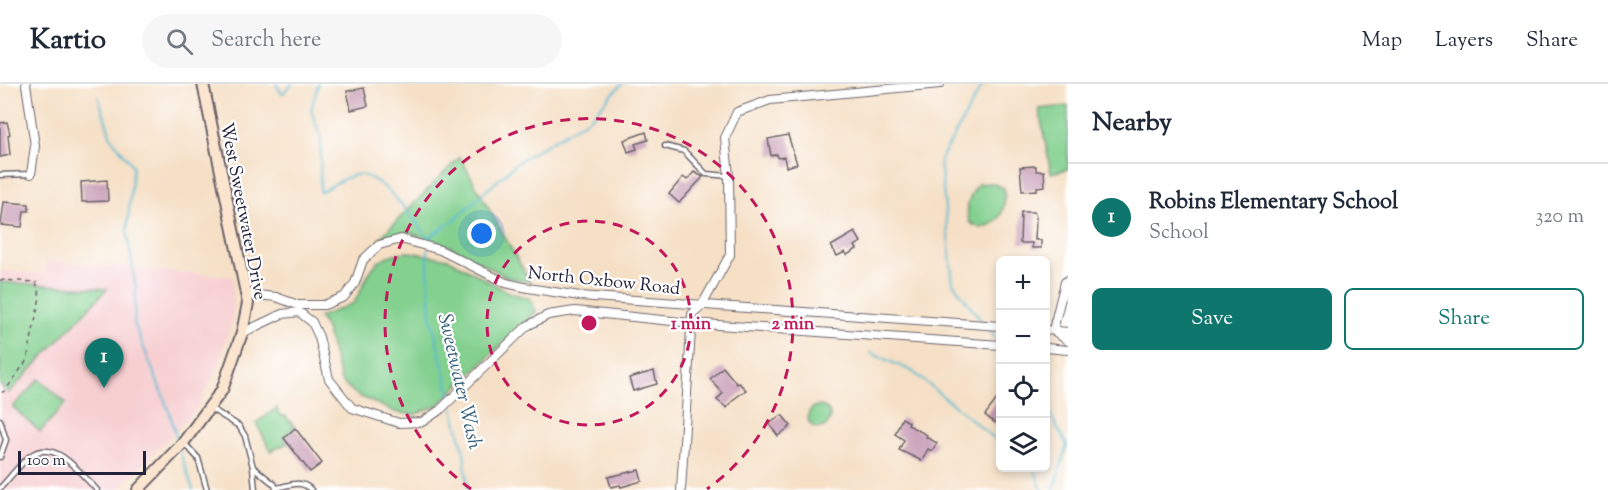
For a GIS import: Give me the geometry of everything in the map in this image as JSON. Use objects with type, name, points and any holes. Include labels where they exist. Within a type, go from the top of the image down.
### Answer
[{"type":"street","points":[[26,84],[35,146],[31,174]]},
{"type":"street","name":"West Sweetwater Drive","points":[[138,490],[183,443],[222,390],[242,333],[248,303],[203,84]]},
{"type":"street","points":[[681,490],[692,314],[702,305],[730,255],[729,176],[725,138],[737,112],[770,100],[939,84]]},
{"type":"street","name":"North Oxbow Road","points":[[246,294],[276,297],[298,305],[324,305],[344,297],[355,283],[363,260],[379,245],[401,239],[440,250],[506,283],[580,296],[996,326]]},
{"type":"street","points":[[1050,327],[1065,282],[1068,280]]},
{"type":"street","name":"North Oxbow Road","points":[[242,333],[282,314],[299,312],[312,322],[319,337],[328,379],[352,408],[399,423],[422,422],[440,410],[527,326],[549,315],[575,311],[691,323],[996,345]]},
{"type":"street","points":[[1050,330],[1068,332]]},
{"type":"street","points":[[1050,331],[1068,341]]},
{"type":"street","points":[[1050,348],[1068,350]]},
{"type":"lane","points":[[665,146],[684,151],[706,174],[729,176]]},
{"type":"lane","points":[[0,175],[31,174]]},
{"type":"lane","points":[[209,408],[239,426],[245,436],[253,467],[255,490]]},
{"type":"lane","points":[[0,420],[6,440],[0,457]]},
{"type":"lane","points":[[183,443],[198,458],[207,490]]},
{"type":"lane","points":[[0,488],[32,454],[43,451],[57,452],[97,490]]},
{"type":"lane","points":[[253,467],[277,489],[301,483],[307,485],[311,490]]},
{"type":"path","points":[[0,280],[36,282],[40,297],[27,360],[12,378],[5,391],[0,393]]},
{"type":"shaded area","points":[[46,260],[233,277],[234,313],[219,365],[196,410],[118,490],[0,490],[0,271],[44,274]]},
{"type":"green space","points":[[1068,106],[1068,169],[1051,173],[1039,109]]},
{"type":"green space","points":[[460,157],[530,282],[509,278],[449,246],[407,232],[380,238]]},
{"type":"green space","points":[[992,183],[1004,188],[1003,208],[994,222],[981,228],[970,223],[967,212],[968,203],[978,184]]},
{"type":"green space","points":[[409,252],[449,259],[506,291],[531,299],[536,312],[438,405],[414,415],[395,412],[357,395],[341,381],[326,329],[319,317],[354,303],[373,267],[379,261],[396,254]]},
{"type":"green space","points":[[0,282],[107,289],[9,393],[0,385]]},
{"type":"green space","points":[[39,379],[66,403],[40,432],[13,407]]},
{"type":"green space","points":[[819,406],[827,409],[830,417],[827,425],[819,428],[811,425],[808,417],[811,409]]},
{"type":"green space","points":[[277,408],[279,415],[285,416],[295,427],[283,437],[288,443],[271,451],[256,423]]},
{"type":"building","points":[[364,88],[368,106],[351,110],[347,91]]},
{"type":"building","points":[[7,122],[10,134],[8,135],[10,155],[0,157],[0,123]]},
{"type":"building","points":[[646,132],[648,140],[635,144],[637,149],[628,152],[624,140]]},
{"type":"building","points":[[788,135],[797,164],[786,167],[784,157],[778,158],[777,154],[771,156],[768,139]]},
{"type":"building","points":[[1036,166],[1036,171],[1044,171],[1045,186],[1037,187],[1037,190],[1022,191],[1020,167]]},
{"type":"building","points":[[694,172],[703,177],[679,203],[669,194],[683,177],[687,180]]},
{"type":"building","points":[[107,180],[108,201],[82,202],[81,182]]},
{"type":"building","points":[[4,202],[29,204],[29,211],[24,211],[22,227],[1,225]]},
{"type":"building","points":[[1021,212],[1034,212],[1036,217],[1035,240],[1041,240],[1041,248],[1032,248],[1032,243],[1020,243]]},
{"type":"building","points":[[855,232],[861,242],[855,246],[857,249],[847,255],[845,252],[837,256],[831,246]]},
{"type":"building","points":[[723,367],[737,384],[739,383],[746,390],[727,408],[717,400],[723,393],[710,379]]},
{"type":"building","points":[[654,371],[657,384],[633,391],[629,378]]},
{"type":"building","points":[[996,400],[995,423],[985,415]]},
{"type":"building","points":[[782,415],[791,426],[778,436],[769,424]]},
{"type":"building","points":[[902,418],[909,422],[908,425],[937,443],[932,451],[928,449],[922,461],[899,450],[904,440],[895,434]]},
{"type":"building","points":[[295,428],[322,463],[310,472],[284,438]]},
{"type":"building","points":[[639,470],[642,481],[621,487],[620,485],[611,487],[608,477]]},
{"type":"waterway","points":[[276,84],[282,94],[292,84]]},
{"type":"waterway","points":[[318,84],[311,110],[321,138],[320,192],[351,176],[365,176],[386,188],[428,238]]},
{"type":"waterway","name":"Sweetwater Wash","points":[[428,244],[428,238],[453,221],[519,161],[590,118],[622,84]]},
{"type":"waterway","points":[[983,84],[940,161],[953,283],[983,323]]},
{"type":"waterway","points":[[98,96],[111,137],[133,166],[127,231],[136,289],[134,323],[169,411],[178,443]]},
{"type":"waterway","name":"Sweetwater Wash","points":[[428,250],[431,317],[464,453],[468,490]]},
{"type":"waterway","points":[[987,327],[996,339]]},
{"type":"waterway","points":[[871,353],[912,371],[996,440]]},
{"type":"waterway","points":[[1050,414],[1067,445],[1054,490]]},
{"type":"waterway","points":[[180,452],[193,490]]},
{"type":"waterway","points":[[1035,472],[1042,490]]},
{"type":"place","name":"Robins Elementary School","points":[[104,388]]}]
